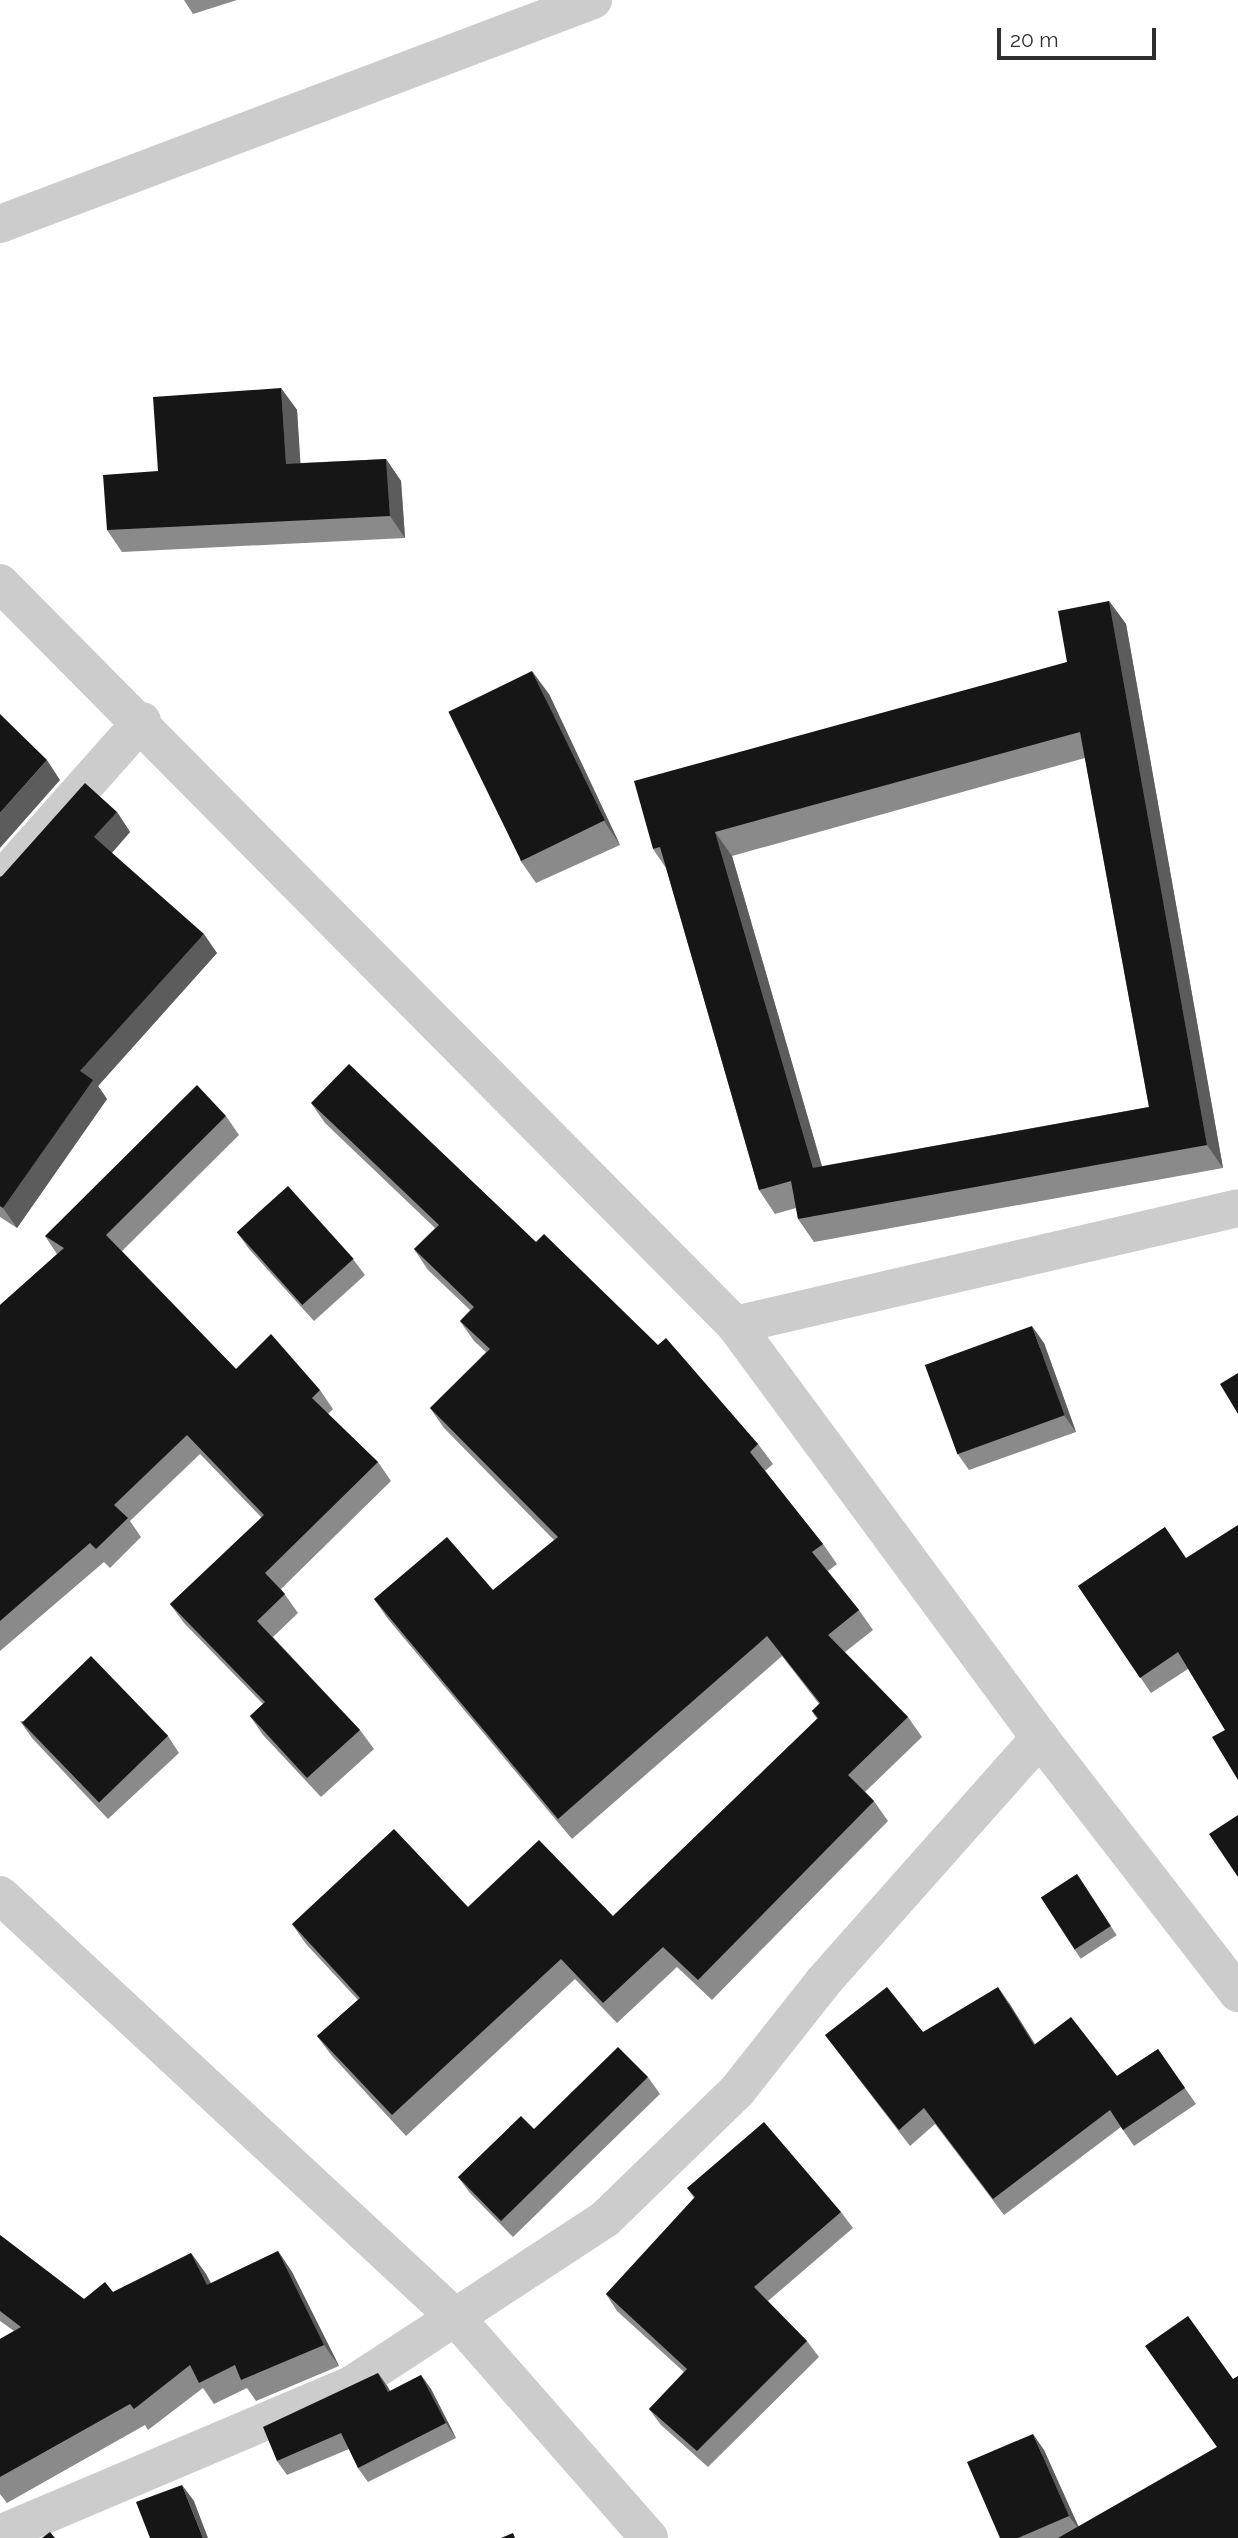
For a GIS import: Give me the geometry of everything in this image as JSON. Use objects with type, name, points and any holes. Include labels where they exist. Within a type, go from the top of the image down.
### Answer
[{"type":"street","points":[[0,224],[593,0]]},
{"type":"street","points":[[0,583],[142,721],[735,1325],[1040,1738],[1238,1993]]},
{"type":"street","points":[[0,881],[142,721]]},
{"type":"street","points":[[735,1325],[1238,1208]]},
{"type":"street","points":[[0,2534],[353,2384],[606,2219],[737,2091],[823,1982],[1040,1738]]},
{"type":"street","points":[[0,1895],[455,2317],[649,2538]]},
{"type":"building","points":[[281,388],[286,464],[386,459],[390,516],[107,530],[103,475],[158,471],[153,397]]},
{"type":"building","points":[[1109,601],[1207,1145],[798,1219],[791,1181],[759,1190],[660,847],[653,849],[634,781],[1067,662],[1058,611]],"holes":[[[1080,732],[1149,1107],[813,1168],[715,832]]]},
{"type":"building","points":[[532,671],[605,820],[521,861],[448,712]]},
{"type":"building","points":[[0,714],[47,760],[0,813]]},
{"type":"building","points":[[85,783],[117,812],[94,837],[204,934],[80,1071],[93,1080],[3,1208],[0,1206],[0,877]]},
{"type":"building","points":[[349,1064],[536,1242],[544,1234],[658,1345],[666,1338],[758,1444],[750,1452],[823,1544],[812,1552],[859,1610],[828,1635],[908,1717],[848,1775],[874,1801],[698,1980],[663,1947],[603,2003],[561,1959],[392,2115],[317,2036],[360,1998],[292,1924],[394,1829],[468,1907],[539,1840],[613,1916],[818,1718],[812,1711],[820,1703],[767,1636],[558,1819],[374,1599],[447,1537],[493,1590],[558,1537],[430,1408],[490,1349],[460,1321],[474,1307],[414,1249],[439,1225],[311,1103]]},
{"type":"building","points":[[197,1085],[226,1116],[106,1235],[236,1369],[271,1334],[320,1390],[312,1398],[378,1462],[265,1573],[285,1594],[257,1621],[360,1730],[307,1778],[250,1716],[265,1702],[170,1604],[264,1515],[187,1435],[114,1505],[128,1518],[96,1549],[90,1543],[0,1621],[0,1305],[64,1248],[45,1236]]},
{"type":"building","points":[[288,1186],[354,1259],[302,1305],[237,1232]]},
{"type":"building","points":[[1032,1326],[1064,1415],[957,1454],[925,1365]]},
{"type":"building","points":[[1238,1373],[1238,1414],[1220,1384]]},
{"type":"building","points":[[1238,1525],[1238,1780],[1212,1737],[1225,1730],[1178,1652],[1140,1678],[1078,1586],[1165,1527],[1186,1558]]},
{"type":"building","points":[[91,1656],[168,1736],[99,1803],[22,1723]]},
{"type":"building","points":[[1238,1815],[1238,1877],[1209,1834]]},
{"type":"building","points":[[1077,1874],[1111,1926],[1075,1949],[1041,1897]]},
{"type":"building","points":[[887,1987],[923,2032],[998,1987],[1034,2045],[1071,2017],[1117,2076],[1158,2049],[1185,2088],[1123,2130],[1110,2110],[993,2199],[924,2108],[899,2130],[825,2035]]},
{"type":"building","points":[[618,2047],[648,2077],[501,2221],[458,2177],[521,2116],[534,2129]]},
{"type":"building","points":[[764,2122],[841,2212],[754,2287],[807,2341],[697,2451],[649,2409],[687,2369],[606,2294],[695,2197],[687,2188]]},
{"type":"building","points":[[0,2235],[84,2299],[105,2282],[113,2292],[191,2253],[207,2285],[278,2251],[324,2345],[241,2380],[235,2365],[199,2383],[190,2365],[134,2409],[130,2404],[0,2477],[0,2339],[21,2327],[0,2311]]},
{"type":"building","points":[[1188,2316],[1233,2379],[1238,2376],[1238,2538],[1058,2538],[1217,2447],[1145,2346]]},
{"type":"building","points":[[378,2373],[388,2392],[421,2375],[446,2423],[358,2468],[341,2433],[277,2461],[263,2427]]},
{"type":"building","points":[[1033,2434],[1069,2516],[1018,2538],[1000,2538],[967,2462]]},
{"type":"building","points":[[182,2485],[203,2538],[150,2538],[136,2502]]},
{"type":"building","points":[[50,2532],[55,2538],[42,2538]]},
{"type":"building","points":[[513,2533],[515,2538],[501,2538]]}]
